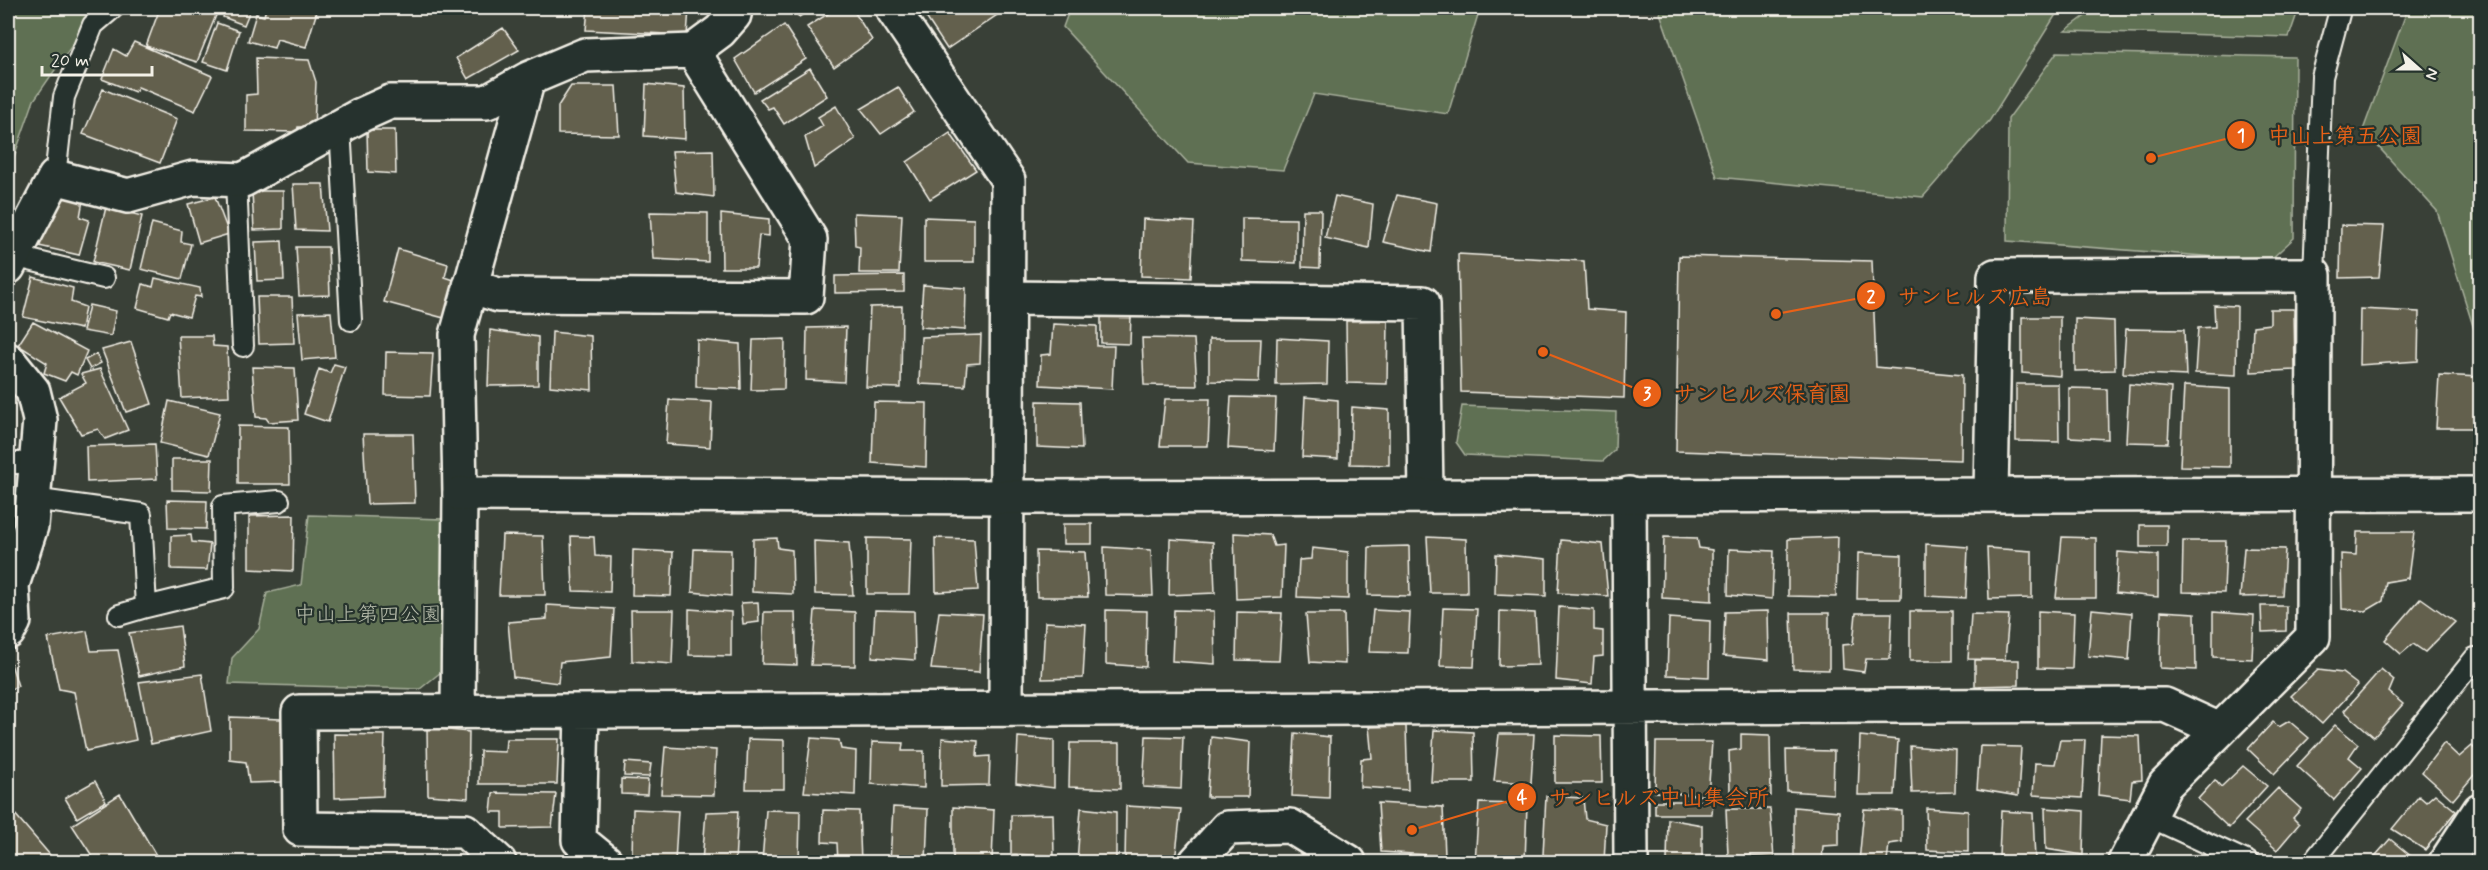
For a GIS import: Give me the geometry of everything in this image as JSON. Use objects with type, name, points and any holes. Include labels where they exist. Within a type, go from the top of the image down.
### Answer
[{"type":"street","points":[[10,261],[55,177],[128,196],[193,178],[243,180],[390,102],[487,102],[528,79],[585,55],[693,51],[720,31],[734,15],[735,8]]},
{"type":"street","points":[[892,8],[1008,180],[1006,708]]},
{"type":"street","points":[[470,286],[498,295],[806,297],[810,239],[693,51]]},
{"type":"street","points":[[458,711],[460,494],[457,335],[528,79]]},
{"type":"street","points":[[1990,494],[1995,276],[2314,275],[2313,637],[2165,785],[2125,862]]},
{"type":"street","points":[[1008,298],[1423,303],[1426,495]]},
{"type":"street","points":[[8,360],[33,391],[40,420],[22,463],[33,499],[31,526],[12,585],[14,621],[8,632]]},
{"type":"street","points":[[460,494],[1008,497],[2481,494]]},
{"type":"street","points":[[1629,494],[1631,862]]},
{"type":"street","points":[[498,862],[465,831],[300,829],[298,712],[2165,705],[2220,730]]},
{"type":"street","points":[[582,711],[579,840],[606,862]]},
{"type":"street","points":[[2446,862],[2481,810]]},
{"type":"street","points":[[1196,862],[1227,828],[1290,826],[1349,862]]},
{"type":"lane","points":[[55,177],[64,97],[93,25],[113,8]]},
{"type":"lane","points":[[2314,275],[2322,77],[2339,14]]},
{"type":"lane","points":[[340,127],[351,320]]},
{"type":"lane","points":[[236,180],[243,346]]},
{"type":"lane","points":[[10,261],[104,278]]},
{"type":"lane","points":[[33,499],[141,514],[146,607]]},
{"type":"lane","points":[[119,615],[224,588],[223,506],[279,501]]},
{"type":"lane","points":[[2313,862],[2475,658]]},
{"type":"lane","points":[[2150,817],[2248,862]]},
{"type":"green space","points":[[8,8],[98,8],[34,100],[8,174]]},
{"type":"green space","points":[[1070,8],[1480,8],[1448,114],[1314,94],[1283,170],[1188,163],[1063,27]]},
{"type":"green space","points":[[1646,8],[2060,8],[1990,120],[1923,197],[1717,177],[1659,10]]},
{"type":"green space","points":[[2096,8],[2299,8],[2289,37],[2065,31]]},
{"type":"green space","points":[[2408,8],[2480,8],[2480,329],[2474,329],[2437,211],[2363,130]]},
{"type":"green space","points":[[2057,52],[2295,57],[2294,238],[2269,261],[2007,241],[2008,119]]},
{"type":"green space","points":[[1462,406],[1616,412],[1615,450],[1603,461],[1465,455],[1456,442]]},
{"type":"green space","name":"中山上第四公園","points":[[309,515],[443,519],[441,672],[420,689],[229,684],[232,658],[259,629],[267,593],[301,585]]},
{"type":"building","points":[[160,8],[219,8],[197,62],[146,46]]},
{"type":"building","points":[[226,8],[251,8],[244,25],[223,17]]},
{"type":"building","points":[[266,8],[318,8],[306,47],[277,39],[274,48],[248,41],[256,14],[264,16]]},
{"type":"building","points":[[588,8],[689,9],[687,35],[586,30]]},
{"type":"building","points":[[792,8],[813,8],[799,17]]},
{"type":"building","points":[[837,8],[852,8],[872,40],[834,67],[807,27]]},
{"type":"building","points":[[920,8],[997,8],[1000,13],[947,49]]},
{"type":"building","points":[[217,23],[239,31],[227,70],[203,62]]},
{"type":"building","points":[[784,25],[806,59],[754,92],[735,59]]},
{"type":"building","points":[[503,28],[519,50],[468,79],[456,58]]},
{"type":"building","points":[[134,42],[212,76],[195,111],[138,87],[135,92],[102,79],[114,49],[126,56]]},
{"type":"building","points":[[256,58],[309,60],[316,82],[314,127],[298,127],[297,132],[246,131],[246,95],[257,94]]},
{"type":"building","points":[[810,68],[827,96],[784,124],[773,107],[768,109],[760,99]]},
{"type":"building","points":[[646,84],[684,88],[685,139],[644,136]]},
{"type":"building","points":[[571,86],[616,86],[619,135],[558,134],[558,106]]},
{"type":"building","points":[[898,87],[914,112],[881,134],[861,109]]},
{"type":"building","points":[[103,89],[177,119],[160,163],[83,134]]},
{"type":"building","points":[[836,106],[855,139],[814,168],[805,137],[823,126],[818,117]]},
{"type":"building","points":[[367,130],[395,130],[396,174],[368,172]]},
{"type":"building","points":[[950,133],[976,170],[930,199],[907,162]]},
{"type":"building","points":[[713,150],[714,197],[676,192],[672,151]]},
{"type":"building","points":[[293,184],[323,184],[327,231],[296,230]]},
{"type":"building","points":[[54,191],[83,200],[80,217],[89,220],[79,255],[39,246]]},
{"type":"building","points":[[252,191],[283,191],[283,229],[254,230]]},
{"type":"building","points":[[1397,195],[1437,203],[1431,252],[1383,242]]},
{"type":"building","points":[[1335,196],[1373,204],[1369,248],[1325,238]]},
{"type":"building","points":[[215,197],[229,234],[199,243],[188,204]]},
{"type":"building","points":[[106,207],[142,216],[130,270],[93,262]]},
{"type":"building","points":[[1303,210],[1321,210],[1320,268],[1302,267]]},
{"type":"building","points":[[650,212],[708,213],[708,262],[653,259]]},
{"type":"building","points":[[854,213],[902,215],[899,273],[859,273],[860,247],[855,246]]},
{"type":"building","points":[[721,214],[769,219],[769,236],[759,235],[756,268],[722,268]]},
{"type":"building","points":[[924,217],[974,219],[974,262],[924,262]]},
{"type":"building","points":[[1242,218],[1296,219],[1296,263],[1242,261]]},
{"type":"building","points":[[1143,219],[1194,222],[1191,278],[1141,276]]},
{"type":"building","points":[[152,223],[182,231],[181,242],[191,244],[182,279],[141,269]]},
{"type":"building","points":[[2341,225],[2384,226],[2379,277],[2340,278]]},
{"type":"building","points":[[282,241],[284,280],[257,281],[255,242]]},
{"type":"building","points":[[296,247],[328,247],[330,295],[299,296]]},
{"type":"building","points":[[398,249],[448,264],[445,277],[457,281],[444,318],[384,302]]},
{"type":"building","points":[[1458,254],[1584,261],[1587,309],[1626,312],[1624,398],[1461,392]]},
{"type":"building","points":[[1679,256],[1872,261],[1876,367],[1962,375],[1961,460],[1676,451]]},
{"type":"building","points":[[904,275],[904,292],[835,293],[835,276]]},
{"type":"building","points":[[33,277],[73,288],[71,302],[85,307],[81,329],[23,317]]},
{"type":"building","points":[[155,278],[200,288],[201,297],[195,296],[189,317],[170,312],[168,317],[137,308],[143,284],[153,287]]},
{"type":"building","points":[[923,285],[966,288],[965,330],[920,327]]},
{"type":"building","points":[[257,297],[292,297],[294,343],[259,344]]},
{"type":"building","points":[[89,305],[116,311],[111,336],[83,331]]},
{"type":"building","points":[[2214,305],[2237,306],[2236,375],[2195,373],[2198,328],[2215,327]]},
{"type":"building","points":[[902,306],[901,388],[866,387],[870,307]]},
{"type":"building","points":[[2270,309],[2294,309],[2295,370],[2251,372],[2253,326],[2270,324]]},
{"type":"building","points":[[2360,309],[2419,312],[2418,361],[2359,365]]},
{"type":"building","points":[[331,312],[335,357],[302,360],[298,313]]},
{"type":"building","points":[[1101,315],[1131,315],[1130,344],[1101,343]]},
{"type":"building","points":[[2022,317],[2060,317],[2060,376],[2022,373]]},
{"type":"building","points":[[2075,319],[2114,321],[2115,370],[2075,371]]},
{"type":"building","points":[[1388,320],[1387,384],[1347,383],[1346,321]]},
{"type":"building","points":[[33,322],[87,351],[77,375],[71,372],[65,381],[44,373],[47,363],[18,345]]},
{"type":"building","points":[[1053,324],[1097,326],[1097,346],[1114,346],[1112,389],[1040,385],[1041,355],[1051,354]]},
{"type":"building","points":[[846,327],[844,382],[806,380],[807,328]]},
{"type":"building","points":[[2126,329],[2184,330],[2186,376],[2123,373]]},
{"type":"building","points":[[490,330],[538,337],[538,385],[488,386]]},
{"type":"building","points":[[552,332],[591,336],[592,390],[550,386]]},
{"type":"building","points":[[981,335],[980,363],[967,364],[965,386],[919,384],[921,337]]},
{"type":"building","points":[[178,336],[212,336],[213,346],[227,347],[229,396],[182,398]]},
{"type":"building","points":[[1142,338],[1194,339],[1197,386],[1144,385]]},
{"type":"building","points":[[1277,338],[1328,341],[1327,384],[1276,385]]},
{"type":"building","points":[[785,339],[784,389],[751,390],[753,340]]},
{"type":"building","points":[[1209,339],[1261,339],[1259,382],[1209,381]]},
{"type":"building","points":[[697,340],[740,344],[741,389],[696,387]]},
{"type":"building","points":[[131,342],[152,404],[126,412],[102,350]]},
{"type":"building","points":[[386,352],[433,353],[430,396],[385,395]]},
{"type":"building","points":[[96,354],[101,363],[90,369],[85,360]]},
{"type":"building","points":[[334,364],[345,367],[328,422],[304,414],[319,369],[330,373]]},
{"type":"building","points":[[252,367],[295,368],[298,420],[269,422],[266,418],[256,417]]},
{"type":"building","points":[[100,369],[128,430],[105,439],[98,429],[81,434],[59,397],[86,383],[81,374]]},
{"type":"building","points":[[2439,375],[2480,377],[2479,428],[2436,428]]},
{"type":"building","points":[[2016,384],[2058,384],[2059,442],[2016,441]]},
{"type":"building","points":[[2129,384],[2171,388],[2168,443],[2126,442]]},
{"type":"building","points":[[2184,386],[2230,389],[2230,467],[2180,466]]},
{"type":"building","points":[[2069,388],[2107,389],[2108,439],[2069,437]]},
{"type":"building","points":[[1231,397],[1276,398],[1274,451],[1228,448]]},
{"type":"building","points":[[1305,397],[1338,400],[1338,459],[1302,457]]},
{"type":"building","points":[[1165,399],[1210,399],[1208,446],[1160,446]]},
{"type":"building","points":[[669,400],[712,402],[710,447],[666,444]]},
{"type":"building","points":[[169,401],[220,413],[209,455],[160,443]]},
{"type":"building","points":[[1037,401],[1080,402],[1082,449],[1037,447]]},
{"type":"building","points":[[874,402],[927,403],[926,467],[872,463]]},
{"type":"building","points":[[1352,407],[1389,410],[1389,465],[1350,464]]},
{"type":"building","points":[[238,426],[289,427],[290,484],[238,484]]},
{"type":"building","points":[[363,434],[413,434],[415,503],[367,504]]},
{"type":"building","points":[[155,444],[157,479],[87,482],[86,446]]},
{"type":"building","points":[[172,459],[212,459],[211,491],[172,490]]},
{"type":"building","points":[[167,500],[207,501],[206,529],[168,528]]},
{"type":"building","points":[[294,515],[293,571],[249,569],[249,516]]},
{"type":"building","points":[[1063,524],[1092,524],[1092,544],[1063,544]]},
{"type":"building","points":[[2140,525],[2167,525],[2167,547],[2140,547]]},
{"type":"building","points":[[2357,532],[2414,532],[2408,578],[2386,582],[2383,601],[2366,611],[2342,609],[2341,554],[2356,555]]},
{"type":"building","points":[[1234,533],[1270,535],[1274,546],[1284,545],[1282,597],[1236,599]]},
{"type":"building","points":[[191,535],[192,542],[210,544],[207,570],[171,569],[171,536]]},
{"type":"building","points":[[502,535],[543,536],[545,595],[499,595]]},
{"type":"building","points":[[571,536],[594,537],[595,556],[611,557],[610,592],[573,591]]},
{"type":"building","points":[[1427,537],[1466,539],[1467,593],[1430,593]]},
{"type":"building","points":[[1664,537],[1697,538],[1699,548],[1712,550],[1712,601],[1662,598]]},
{"type":"building","points":[[1838,537],[1836,597],[1788,596],[1788,539]]},
{"type":"building","points":[[2062,537],[2096,538],[2096,598],[2056,598]]},
{"type":"building","points":[[777,538],[778,548],[792,550],[793,594],[752,592],[753,539]]},
{"type":"building","points":[[867,538],[911,539],[909,594],[867,594]]},
{"type":"building","points":[[935,538],[974,539],[978,590],[936,592]]},
{"type":"building","points":[[1170,539],[1213,542],[1215,593],[1169,595]]},
{"type":"building","points":[[1561,540],[1603,544],[1608,596],[1558,593]]},
{"type":"building","points":[[814,541],[849,543],[853,595],[815,594]]},
{"type":"building","points":[[2183,541],[2226,541],[2224,593],[2182,592]]},
{"type":"building","points":[[1926,544],[1968,547],[1966,598],[1926,596]]},
{"type":"building","points":[[1409,546],[1410,596],[1368,595],[1369,547]]},
{"type":"building","points":[[1104,547],[1151,550],[1153,596],[1105,595]]},
{"type":"building","points":[[1312,548],[1348,552],[1348,599],[1297,597],[1299,560],[1311,559]]},
{"type":"building","points":[[1987,548],[2032,551],[2032,598],[1989,599]]},
{"type":"building","points":[[2244,548],[2285,549],[2282,596],[2240,597]]},
{"type":"building","points":[[694,549],[731,550],[731,596],[692,592]]},
{"type":"building","points":[[1729,549],[1774,551],[1772,599],[1728,595]]},
{"type":"building","points":[[633,550],[673,552],[671,596],[632,595]]},
{"type":"building","points":[[1036,551],[1085,552],[1088,597],[1037,597]]},
{"type":"building","points":[[2118,552],[2158,555],[2158,597],[2116,593]]},
{"type":"building","points":[[1858,553],[1902,555],[1901,599],[1857,599]]},
{"type":"building","points":[[1496,554],[1546,559],[1546,596],[1495,594]]},
{"type":"building","points":[[2421,598],[2455,622],[2425,652],[2413,644],[2401,654],[2385,640]]},
{"type":"building","points":[[758,602],[759,622],[743,624],[741,603]]},
{"type":"building","points":[[547,605],[614,609],[611,657],[560,662],[558,683],[513,677],[508,622],[547,619]]},
{"type":"building","points":[[2261,606],[2286,606],[2286,631],[2262,632]]},
{"type":"building","points":[[1559,607],[1594,610],[1594,630],[1603,631],[1603,656],[1594,657],[1592,684],[1556,680]]},
{"type":"building","points":[[1443,608],[1477,609],[1474,667],[1440,666]]},
{"type":"building","points":[[689,609],[731,612],[731,656],[689,655]]},
{"type":"building","points":[[2092,609],[2132,613],[2129,660],[2088,656]]},
{"type":"building","points":[[631,610],[674,610],[672,664],[632,661]]},
{"type":"building","points":[[815,610],[855,612],[855,666],[811,665]]},
{"type":"building","points":[[875,610],[914,611],[915,660],[872,657]]},
{"type":"building","points":[[1106,610],[1147,611],[1146,667],[1106,664]]},
{"type":"building","points":[[1174,610],[1214,611],[1215,664],[1172,661]]},
{"type":"building","points":[[1373,610],[1410,612],[1408,653],[1369,652]]},
{"type":"building","points":[[1500,611],[1535,613],[1538,665],[1499,666]]},
{"type":"building","points":[[1768,611],[1769,660],[1723,656],[1725,612]]},
{"type":"building","points":[[1910,611],[1952,611],[1952,661],[1910,661]]},
{"type":"building","points":[[2038,611],[2074,613],[2072,669],[2038,668]]},
{"type":"building","points":[[2161,611],[2195,613],[2196,670],[2160,668]]},
{"type":"building","points":[[764,612],[795,612],[797,665],[762,664]]},
{"type":"building","points":[[939,612],[983,614],[979,672],[931,669]]},
{"type":"building","points":[[1237,612],[1282,613],[1279,661],[1236,660]]},
{"type":"building","points":[[2213,612],[2254,615],[2252,659],[2213,657]]},
{"type":"building","points":[[1791,613],[1829,613],[1829,670],[1793,669]]},
{"type":"building","points":[[1856,613],[1892,613],[1890,659],[1866,659],[1864,672],[1843,669],[1842,645],[1853,644]]},
{"type":"building","points":[[1306,614],[1344,614],[1345,664],[1310,662]]},
{"type":"building","points":[[1971,614],[2009,615],[2005,660],[1968,659]]},
{"type":"building","points":[[1669,618],[1710,621],[1709,677],[1667,675]]},
{"type":"building","points":[[1045,622],[1086,624],[1083,678],[1042,679]]},
{"type":"building","points":[[180,626],[185,666],[139,676],[129,633]]},
{"type":"building","points":[[87,631],[91,651],[118,650],[136,740],[86,751],[74,692],[59,689],[48,638]]},
{"type":"building","points":[[8,654],[18,686],[8,690]]},
{"type":"building","points":[[1975,660],[2019,660],[2019,685],[1975,686]]},
{"type":"building","points":[[2381,669],[2394,680],[2389,692],[2403,704],[2374,737],[2344,711]]},
{"type":"building","points":[[2318,670],[2342,673],[2358,685],[2322,724],[2291,696]]},
{"type":"building","points":[[202,674],[211,731],[151,744],[139,682]]},
{"type":"building","points":[[2480,688],[2480,700],[2474,695]]},
{"type":"building","points":[[230,717],[281,719],[282,782],[249,783],[246,762],[230,760]]},
{"type":"building","points":[[2289,721],[2309,738],[2274,774],[2248,749],[2273,722],[2279,727]]},
{"type":"building","points":[[2335,725],[2358,744],[2349,757],[2362,768],[2334,800],[2297,766]]},
{"type":"building","points":[[1406,726],[1408,790],[1360,787],[1361,759],[1372,758],[1369,727]]},
{"type":"building","points":[[427,728],[469,732],[468,798],[428,795]]},
{"type":"building","points":[[1434,730],[1473,732],[1474,782],[1431,782]]},
{"type":"building","points":[[1295,733],[1330,737],[1329,798],[1292,796]]},
{"type":"building","points":[[334,734],[385,735],[383,796],[335,798]]},
{"type":"building","points":[[1499,734],[1534,734],[1531,783],[1494,781]]},
{"type":"building","points":[[1741,734],[1770,735],[1771,796],[1730,791],[1729,751],[1741,749]]},
{"type":"building","points":[[1555,735],[1601,736],[1602,783],[1555,783]]},
{"type":"building","points":[[2101,735],[2140,736],[2142,780],[2132,781],[2130,799],[2098,795]]},
{"type":"building","points":[[1146,736],[1183,737],[1181,789],[1143,787]]},
{"type":"building","points":[[1860,736],[1898,740],[1895,795],[1858,795]]},
{"type":"building","points":[[1018,737],[1054,740],[1054,788],[1016,783]]},
{"type":"building","points":[[1211,737],[1250,742],[1248,797],[1207,797]]},
{"type":"building","points":[[811,738],[839,740],[841,749],[856,751],[855,795],[804,792]]},
{"type":"building","points":[[942,738],[978,741],[977,757],[990,756],[989,785],[941,786]]},
{"type":"building","points":[[506,739],[559,739],[557,784],[479,784],[480,751],[505,752]]},
{"type":"building","points":[[748,739],[784,740],[784,789],[746,789]]},
{"type":"building","points":[[2060,740],[2085,740],[2082,798],[2033,795],[2035,763],[2055,764]]},
{"type":"building","points":[[872,742],[903,743],[902,751],[924,751],[924,788],[871,784]]},
{"type":"building","points":[[1656,742],[1712,742],[1708,796],[1655,792]]},
{"type":"building","points":[[1070,743],[1120,743],[1120,789],[1069,787]]},
{"type":"building","points":[[2444,743],[2459,757],[2472,746],[2480,754],[2480,768],[2453,800],[2422,772]]},
{"type":"building","points":[[1910,746],[1956,750],[1955,792],[1912,793]]},
{"type":"building","points":[[1980,746],[2021,747],[2018,796],[1977,789]]},
{"type":"building","points":[[665,747],[716,750],[714,795],[661,794]]},
{"type":"building","points":[[1786,750],[1834,751],[1833,794],[1787,791]]},
{"type":"building","points":[[625,762],[651,764],[649,777],[624,776]]},
{"type":"building","points":[[2243,766],[2267,786],[2229,828],[2198,799],[2215,780],[2221,787]]},
{"type":"building","points":[[621,779],[648,780],[647,795],[621,794]]},
{"type":"building","points":[[95,781],[106,801],[77,818],[65,798]]},
{"type":"building","points":[[2278,788],[2301,809],[2293,818],[2299,824],[2277,850],[2245,822]]},
{"type":"building","points":[[493,793],[556,794],[552,827],[503,828],[503,812],[491,812]]},
{"type":"building","points":[[120,794],[160,862],[96,862],[72,825]]},
{"type":"building","points":[[2435,794],[2456,811],[2425,850],[2392,829],[2419,796],[2426,802]]},
{"type":"building","points":[[1546,796],[1583,798],[1585,819],[1606,824],[1604,862],[1556,862],[1556,857],[1543,855]]},
{"type":"building","points":[[1655,801],[1713,801],[1712,814],[1655,814]]},
{"type":"building","points":[[1378,803],[1443,807],[1445,856],[1381,852]]},
{"type":"building","points":[[1479,803],[1527,804],[1525,862],[1475,862]]},
{"type":"building","points":[[8,806],[56,862],[8,862]]},
{"type":"building","points":[[1126,806],[1181,809],[1176,853],[1163,862],[1125,862]]},
{"type":"building","points":[[893,807],[928,809],[926,862],[890,862]]},
{"type":"building","points":[[953,807],[994,810],[992,862],[953,862]]},
{"type":"building","points":[[1794,807],[1839,811],[1839,845],[1823,846],[1822,862],[1794,862]]},
{"type":"building","points":[[1081,808],[1116,812],[1116,862],[1077,862]]},
{"type":"building","points":[[1926,808],[1968,811],[1968,852],[1927,850]]},
{"type":"building","points":[[2045,808],[2084,811],[2083,855],[2046,849]]},
{"type":"building","points":[[633,809],[678,811],[675,862],[645,862],[645,858],[632,857]]},
{"type":"building","points":[[1726,809],[1770,809],[1774,858],[1728,855]]},
{"type":"building","points":[[1864,809],[1902,811],[1902,842],[1889,844],[1887,862],[1859,862]]},
{"type":"building","points":[[766,810],[800,811],[799,862],[762,862]]},
{"type":"building","points":[[823,810],[859,811],[861,862],[838,862],[837,843],[822,842]]},
{"type":"building","points":[[738,811],[735,862],[702,862],[706,812]]},
{"type":"building","points":[[2001,811],[2033,813],[2035,860],[1999,856]]},
{"type":"building","points":[[1053,814],[1054,856],[1011,854],[1011,815]]},
{"type":"building","points":[[1668,819],[1702,825],[1702,862],[1667,862]]},
{"type":"building","points":[[2390,839],[2418,862],[2370,862]]},
{"type":"place","name":"中山上第五公園","points":[[2151,158]]},
{"type":"place","name":"サンヒルズ広島","points":[[1776,314]]},
{"type":"place","name":"サンヒルズ保育園","points":[[1543,352]]},
{"type":"place","name":"サンヒルズ中山集会所","points":[[1412,830]]}]
